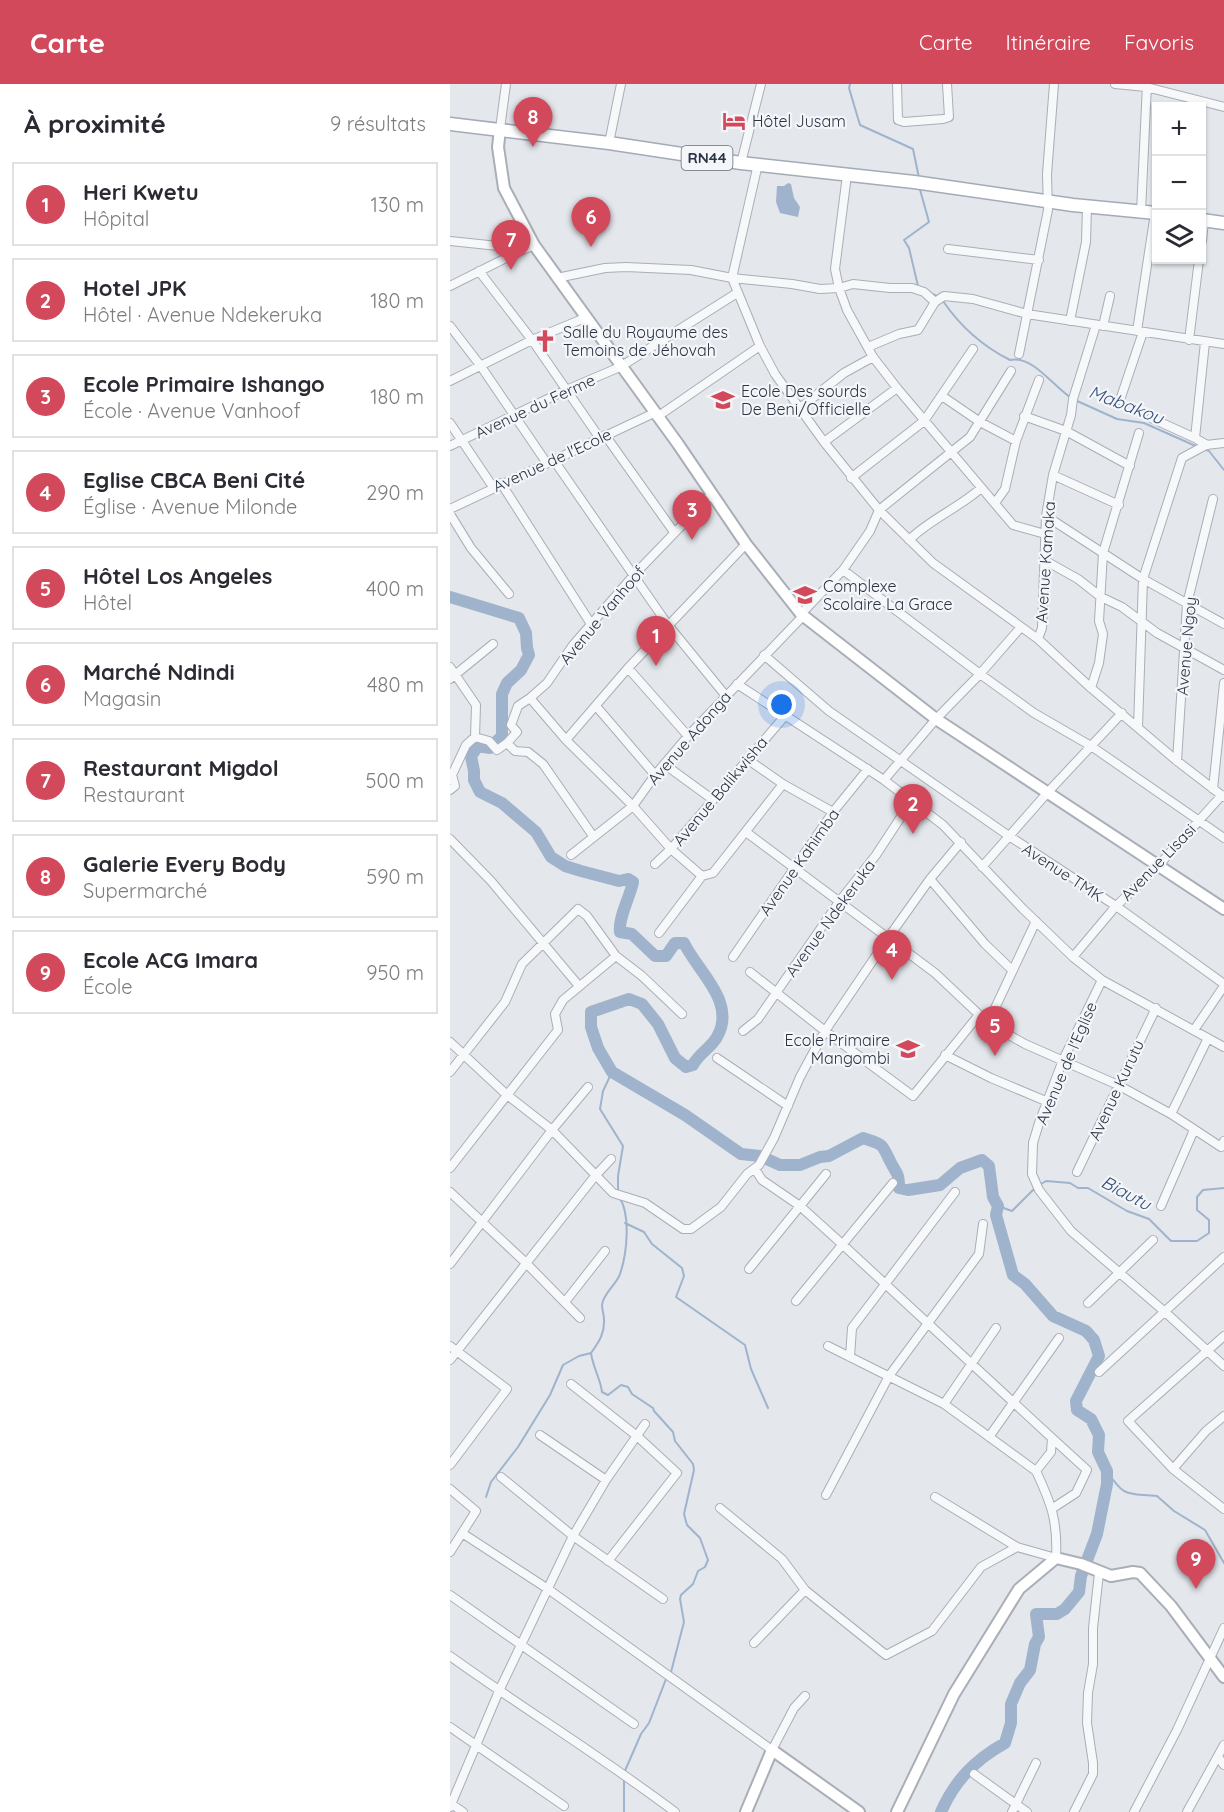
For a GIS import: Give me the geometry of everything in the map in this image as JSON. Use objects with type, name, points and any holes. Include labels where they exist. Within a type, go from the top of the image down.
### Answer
[{"type":"main road","name":"RN44","points":[[450,124],[609,143],[741,163],[919,182],[1087,207],[1152,213]]},
{"type":"main road","points":[[1206,220],[1224,223]]},
{"type":"street","points":[[506,84],[498,147],[504,188],[534,245],[746,544],[802,615],[936,719],[1224,909]]},
{"type":"street","points":[[609,143],[621,84]]},
{"type":"street","points":[[741,163],[761,84]]},
{"type":"street","points":[[897,84],[898,120],[904,122],[949,117],[947,84]]},
{"type":"street","points":[[1018,354],[1039,260],[1048,202],[1047,174],[1054,84]]},
{"type":"street","points":[[1115,84],[1146,86],[1224,107]]},
{"type":"street","points":[[1141,212],[1146,86]]},
{"type":"street","points":[[758,164],[732,278],[760,346],[775,374],[824,442],[879,510],[933,563],[1038,639],[1091,688],[1223,796]]},
{"type":"street","points":[[846,175],[835,269],[847,310],[873,357],[1012,525],[1045,534]]},
{"type":"street","points":[[1070,321],[1086,243],[1087,207]]},
{"type":"street","points":[[450,241],[498,246],[514,254]]},
{"type":"street","points":[[1120,400],[1140,331],[1152,242]]},
{"type":"street","points":[[450,286],[534,245]]},
{"type":"street","points":[[948,249],[1039,260]]},
{"type":"street","points":[[1189,340],[1198,264]]},
{"type":"street","points":[[556,278],[606,268],[626,267],[691,270],[732,278],[820,289],[839,288],[853,284],[912,288],[939,299],[973,299],[1027,314],[1224,344]]},
{"type":"street","points":[[479,271],[674,532]]},
{"type":"street","name":"Avenue du Ferme","points":[[450,446],[566,390],[620,367],[737,293]]},
{"type":"street","name":"Avenue Kamaka","points":[[1038,639],[1042,628],[1046,516],[1053,475],[1071,415],[1073,399],[1110,296]]},
{"type":"street","points":[[868,347],[898,334],[918,330],[927,313],[939,299]]},
{"type":"street","points":[[450,381],[532,340],[586,317]]},
{"type":"street","points":[[450,326],[480,365],[513,416],[550,461],[668,625],[726,696]]},
{"type":"street","points":[[1195,438],[1205,342]]},
{"type":"street","name":"Avenue de l'Ecole","points":[[450,508],[602,436],[656,415],[760,346]]},
{"type":"street","points":[[851,478],[924,421],[973,349]]},
{"type":"street","points":[[800,408],[844,373],[873,357]]},
{"type":"street","points":[[879,510],[970,437],[1011,371]]},
{"type":"street","points":[[995,503],[1005,489],[1016,441],[1039,380]]},
{"type":"street","points":[[824,442],[897,388]]},
{"type":"street","points":[[942,396],[980,422],[1016,441]]},
{"type":"street","points":[[1024,416],[1066,432],[1130,466]]},
{"type":"street","points":[[1151,418],[1206,445]]},
{"type":"street","points":[[450,423],[497,485],[591,624]]},
{"type":"street","points":[[1091,688],[1099,663],[1103,634],[1099,621],[1103,553],[1139,434]]},
{"type":"street","points":[[1138,727],[1143,579],[1182,458],[1206,445],[1224,443]]},
{"type":"street","points":[[1053,475],[1119,505]]},
{"type":"street","points":[[909,540],[920,529],[971,498],[981,488]]},
{"type":"street","name":"Avenue Vanhoof","points":[[507,743],[517,732],[511,725],[514,711],[518,706],[547,682],[573,645],[633,576],[712,494]]},
{"type":"street","name":"Avenue Ngoy","points":[[1177,760],[1187,603],[1213,499]]},
{"type":"street","name":"Avenue Adonga","points":[[571,855],[633,806],[655,775],[688,736],[843,570],[870,531],[879,510]]},
{"type":"street","points":[[450,514],[471,548],[509,594]]},
{"type":"street","points":[[1046,516],[1143,579],[1224,624]]},
{"type":"street","points":[[566,740],[628,668],[746,544]]},
{"type":"street","points":[[1044,560],[1078,579],[1101,597],[1122,607],[1157,633],[1224,670]]},
{"type":"street","points":[[843,570],[1034,713],[1090,746],[1224,838]]},
{"type":"street","points":[[884,780],[936,719],[1021,627]]},
{"type":"street","points":[[453,677],[493,644]]},
{"type":"street","name":"Avenue TMK","points":[[764,655],[829,711],[900,762],[1116,906],[1224,985]]},
{"type":"street","points":[[450,667],[453,677],[476,705],[475,737],[466,745],[451,773],[455,786],[450,790]]},
{"type":"street","points":[[628,668],[688,736]]},
{"type":"street","points":[[1213,789],[1224,683]]},
{"type":"street","points":[[737,684],[784,717],[868,769],[943,825],[1036,921],[1073,957],[1102,980],[1224,1047]]},
{"type":"street","points":[[530,698],[566,740],[633,806],[671,849],[702,876]]},
{"type":"street","points":[[596,706],[655,775]]},
{"type":"street","points":[[982,867],[1122,713]]},
{"type":"street","name":"Avenue Balikwisha","points":[[655,864],[671,849],[784,717]]},
{"type":"street","points":[[475,737],[489,741],[497,750],[507,743],[515,751],[528,753],[543,764],[593,836]]},
{"type":"street","points":[[747,759],[783,784],[833,812]]},
{"type":"street","points":[[664,764],[712,799]]},
{"type":"street","name":"Avenue Kahimba","points":[[733,957],[833,812],[868,769]]},
{"type":"street","points":[[659,933],[702,876],[713,873],[783,784]]},
{"type":"street","name":"Avenue Lisasi","points":[[1073,957],[1116,906],[1158,866],[1198,820],[1223,796]]},
{"type":"street","name":"Avenue Ndekeruka","points":[[743,1031],[758,1019],[839,902],[876,855],[912,800]]},
{"type":"street","points":[[746,832],[936,973],[978,1016],[988,1023],[1025,1044],[1118,1085],[1171,1114],[1194,1130],[1223,1144]]},
{"type":"street","points":[[450,840],[491,881],[579,986]]},
{"type":"street","points":[[450,1042],[507,1095],[552,1131],[595,1176],[618,1194],[645,1203],[683,1229],[691,1229],[721,1207],[747,1174],[757,1167],[767,1152],[800,1077],[825,1031],[930,879],[961,842]]},
{"type":"street","points":[[930,879],[985,944],[1012,970]]},
{"type":"street","points":[[450,1072],[505,1002],[522,964],[578,909],[587,916],[616,956],[642,976],[682,1014]]},
{"type":"street","points":[[988,1023],[1036,921]]},
{"type":"street","points":[[450,1168],[558,1030],[555,1014],[563,1000],[616,956]]},
{"type":"street","points":[[750,972],[913,1096],[978,1016]]},
{"type":"street","name":"Avenue de l'Eglise","points":[[1102,980],[1063,1060],[1048,1101],[1033,1143],[1032,1174],[1037,1186],[1071,1230],[1118,1273]]},
{"type":"street","points":[[1194,1030],[1224,985]]},
{"type":"street","name":"Avenue Kurutu","points":[[1077,1172],[1156,1008]]},
{"type":"street","points":[[1171,1114],[1208,1038]]},
{"type":"street","points":[[945,1055],[991,1078],[1048,1101]]},
{"type":"street","points":[[717,1058],[788,1106]]},
{"type":"street","points":[[450,1264],[588,1087]]},
{"type":"street","points":[[1161,1206],[1194,1130]]},
{"type":"street","points":[[450,1360],[595,1176],[611,1159]]},
{"type":"street","points":[[757,1167],[762,1180],[800,1206],[1087,1470],[1076,1492],[1053,1508]]},
{"type":"street","points":[[748,1269],[826,1174]]},
{"type":"street","points":[[796,1301],[893,1183]]},
{"type":"street","points":[[450,1192],[484,1222],[580,1318]]},
{"type":"street","points":[[850,1357],[852,1328],[956,1192]]},
{"type":"street","points":[[826,1495],[889,1376],[979,1254],[983,1224]]},
{"type":"street","points":[[1088,1303],[1153,1240]]},
{"type":"street","points":[[565,1302],[605,1251]]},
{"type":"street","points":[[1099,1372],[1224,1257]]},
{"type":"street","points":[[1118,1273],[1224,1366]]},
{"type":"street","points":[[944,1404],[996,1328]]},
{"type":"street","points":[[1224,1336],[1128,1421],[1173,1469],[1224,1509]]},
{"type":"street","points":[[989,1437],[1059,1338]]},
{"type":"street","points":[[450,1346],[507,1389],[450,1465]]},
{"type":"street","points":[[828,1346],[944,1404],[1036,1471],[1053,1508],[1057,1542],[1056,1558],[1019,1588],[954,1694],[897,1812]]},
{"type":"street","points":[[571,1384],[637,1436],[677,1473],[608,1561]]},
{"type":"street","points":[[1173,1469],[1206,1431],[1224,1416]]},
{"type":"street","points":[[463,1812],[450,1804],[521,1644],[573,1536],[606,1480],[645,1424]]},
{"type":"street","points":[[540,1435],[606,1480]]},
{"type":"street","points":[[1036,1471],[1051,1452],[1052,1438]]},
{"type":"street","points":[[501,1477],[573,1536],[663,1599]]},
{"type":"street","points":[[450,1489],[476,1511],[450,1552]]},
{"type":"street","points":[[935,1497],[1017,1547],[1111,1576],[1140,1573],[1171,1606],[1224,1677]]},
{"type":"street","points":[[1217,1503],[1224,1497]]},
{"type":"street","points":[[720,1508],[782,1559],[805,1590],[886,1655],[932,1631],[981,1568],[1017,1547]]},
{"type":"street","points":[[462,1533],[548,1589],[860,1812]]},
{"type":"street","points":[[1074,1812],[1093,1774],[1087,1723],[1088,1693],[1093,1664],[1090,1568]]},
{"type":"street","points":[[754,1643],[805,1590]]},
{"type":"street","points":[[450,1594],[634,1724]]},
{"type":"street","points":[[1134,1812],[1211,1659],[1224,1628]]},
{"type":"street","points":[[450,1656],[624,1773],[675,1812]]},
{"type":"street","points":[[746,1812],[772,1750],[794,1708],[805,1696]]},
{"type":"street","points":[[450,1727],[564,1806]]},
{"type":"street","points":[[1187,1812],[1224,1745]]},
{"type":"street","points":[[1218,1757],[1224,1765]]},
{"type":"street","points":[[1014,1808],[1036,1763]]},
{"type":"street","points":[[974,1774],[1014,1808],[1027,1812]]},
{"type":"water","points":[[791,184],[794,198],[800,207],[798,217],[780,213],[776,202],[777,186],[784,186]]},
{"type":"waterway","name":"Mabakou","points":[[850,84],[849,88],[860,125],[913,149],[919,178]]},
{"type":"waterway","name":"Mabakou","points":[[918,286],[909,248],[904,240],[929,222],[919,186]]},
{"type":"waterway","name":"Mabakou","points":[[928,292],[939,297]]},
{"type":"waterway","name":"Mabakou","points":[[943,301],[964,327],[981,342],[1010,360],[1018,360],[1034,366],[1070,397]]},
{"type":"waterway","name":"Mabakou","points":[[1075,400],[1117,419],[1144,423],[1198,447]]},
{"type":"waterway","name":"Mabakou","points":[[1204,449],[1209,451],[1224,470]]},
{"type":"waterway","points":[[450,597],[519,618],[526,633],[529,655],[521,670],[507,683],[502,694],[502,736],[490,748],[478,746],[471,756],[474,780],[480,792],[502,803],[536,832],[551,857],[565,866],[619,881],[628,879],[633,882],[621,920],[620,932],[632,934],[655,956],[666,956],[675,943],[684,943],[719,1000],[722,1024],[717,1037],[693,1065],[686,1067],[675,1058],[658,1024],[642,1004],[629,999],[591,1012],[591,1027],[598,1048],[612,1072],[685,1115],[741,1154],[760,1156],[780,1165],[800,1165],[829,1156],[863,1138],[883,1147],[899,1179],[899,1188],[908,1190],[940,1185],[960,1168],[982,1160],[989,1166],[993,1197],[998,1206],[996,1215],[1013,1275],[1025,1284],[1053,1316],[1086,1331],[1094,1340],[1099,1356],[1076,1401],[1077,1410],[1091,1419],[1099,1435],[1098,1452],[1107,1471],[1107,1484],[1097,1534],[1081,1576],[1079,1592],[1065,1609],[1057,1614],[1036,1614],[1039,1637],[1035,1644],[1030,1670],[1020,1683],[1011,1704],[1011,1723],[1005,1743],[984,1756],[967,1772],[953,1790],[941,1812]]},
{"type":"waterway","points":[[612,1072],[603,1091],[600,1109],[623,1146],[618,1192]]},
{"type":"waterway","name":"Biautu","points":[[998,1206],[1012,1211],[1036,1187],[1046,1181],[1070,1183],[1078,1188],[1088,1188],[1127,1211],[1149,1219],[1171,1241],[1197,1241],[1209,1233],[1209,1220],[1197,1210],[1197,1197],[1203,1190],[1224,1188]]},
{"type":"waterway","points":[[619,1197],[625,1213],[627,1234],[624,1256],[618,1278],[603,1301],[604,1329],[591,1353],[592,1358],[602,1392],[608,1395],[621,1385],[628,1387],[632,1394],[653,1408],[673,1432],[675,1441],[693,1464],[694,1470],[684,1514],[687,1525],[700,1538],[708,1560],[705,1567],[698,1571],[693,1584],[681,1595],[684,1622],[671,1672]]},
{"type":"waterway","points":[[625,1223],[644,1232],[652,1244],[682,1268],[684,1276],[676,1297],[745,1345],[751,1369],[768,1408]]},
{"type":"waterway","points":[[486,1497],[491,1482],[518,1447],[550,1395],[563,1365],[579,1356],[591,1353]]},
{"type":"waterway","points":[[1107,1471],[1123,1490],[1133,1494],[1157,1496],[1174,1511],[1205,1530],[1224,1563]]},
{"type":"waterway","points":[[624,1773],[641,1734],[649,1723],[666,1679]]},
{"type":"waterway","points":[[624,1779],[624,1812]]},
{"type":"place","name":"Hôtel Jusam","points":[[734,121]]},
{"type":"place","name":"Galerie Every Body","points":[[533,147]]},
{"type":"place","name":"Marché Ndindi","points":[[591,247]]},
{"type":"place","name":"Restaurant Migdol","points":[[511,270]]},
{"type":"place","name":"Salle du Royaume des Temoins de Jéhovah","points":[[545,341]]},
{"type":"place","name":"Ecole Des sourds De Beni/Officielle","points":[[723,400]]},
{"type":"place","name":"Ecole Primaire Ishango","points":[[692,540]]},
{"type":"place","name":"Complexe Scolaire La Grace","points":[[805,595]]},
{"type":"place","name":"Heri Kwetu","points":[[656,666]]},
{"type":"place","name":"Hotel JPK","points":[[913,834]]},
{"type":"place","name":"Eglise CBCA Beni Cité","points":[[892,980]]},
{"type":"place","name":"Ecole Primaire Mangombi","points":[[908,1049]]},
{"type":"place","name":"Hôtel Los Angeles","points":[[995,1056]]},
{"type":"place","name":"Ecole ACG Imara","points":[[1196,1589]]}]
